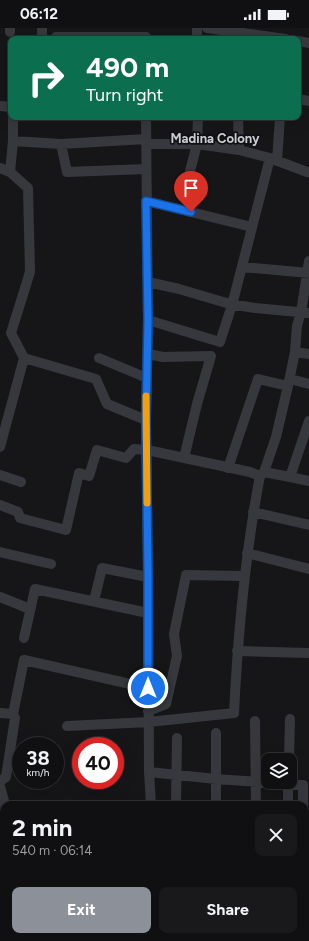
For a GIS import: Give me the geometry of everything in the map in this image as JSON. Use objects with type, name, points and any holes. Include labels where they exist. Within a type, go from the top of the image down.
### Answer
[{"type":"street","points":[[207,28],[237,33],[279,36]]},
{"type":"street","points":[[101,36],[146,35]]},
{"type":"street","points":[[0,447],[24,358],[11,333],[30,272],[28,188],[5,170],[13,141],[13,120]]},
{"type":"street","points":[[146,120],[148,282],[146,420],[148,711],[151,801]]},
{"type":"street","points":[[190,171],[197,144],[198,120]]},
{"type":"street","points":[[238,120],[238,150]]},
{"type":"street","points":[[148,320],[220,342],[232,305],[252,227],[273,160],[280,120]]},
{"type":"street","points":[[13,141],[61,144],[146,142],[197,144],[238,150],[309,172]]},
{"type":"street","points":[[61,144],[67,172],[146,169]]},
{"type":"street","points":[[146,201],[252,227]]},
{"type":"street","points":[[67,726],[149,722],[234,713],[237,651],[244,576],[253,512],[262,474],[276,437],[289,383],[295,352],[297,326],[305,312],[309,261]]},
{"type":"street","points":[[242,267],[308,273]]},
{"type":"street","points":[[148,282],[232,305],[305,312]]},
{"type":"street","points":[[295,352],[309,354]]},
{"type":"street","points":[[148,354],[163,357],[211,356],[196,404],[184,458]]},
{"type":"street","points":[[24,358],[96,379],[107,404],[146,420]]},
{"type":"street","points":[[100,358],[147,378]]},
{"type":"street","points":[[228,468],[258,379],[309,384]]},
{"type":"street","points":[[290,478],[308,426]]},
{"type":"street","points":[[0,506],[18,512],[20,518],[66,530],[79,473],[89,476],[97,450],[126,458],[134,449],[147,450],[228,468],[309,481]]},
{"type":"street","points":[[0,475],[21,482]]},
{"type":"street","points":[[253,512],[309,525]]},
{"type":"street","points":[[0,552],[51,564]]},
{"type":"street","points":[[247,553],[309,569]]},
{"type":"street","points":[[94,602],[102,568],[148,576]]},
{"type":"street","points":[[148,711],[166,704],[177,656],[174,634],[186,575],[244,576]]},
{"type":"street","points":[[24,638],[35,589],[148,613]]},
{"type":"street","points":[[0,597],[30,609]]},
{"type":"street","points":[[237,651],[309,653]]},
{"type":"street","points":[[0,780],[6,777],[15,718],[13,714],[24,660],[148,688]]},
{"type":"street","points":[[0,713],[13,714]]},
{"type":"street","points":[[289,753],[290,719]]},
{"type":"street","points":[[255,721],[256,801]]},
{"type":"street","points":[[216,733],[216,801]]},
{"type":"street","points":[[176,801],[177,738]]},
{"type":"street","points":[[149,772],[261,782]]},
{"type":"street","points":[[297,784],[303,785],[303,801]]},
{"type":"street","points":[[0,786],[4,801]]},
{"type":"street","points":[[288,789],[288,801]]},
{"type":"slow traffic","points":[[146,396],[147,503]]},
{"type":"district","name":"Madina Colony","points":[[215,138]]},
{"type":"route","points":[[148,688],[146,420],[148,282],[146,201],[191,212]]}]
